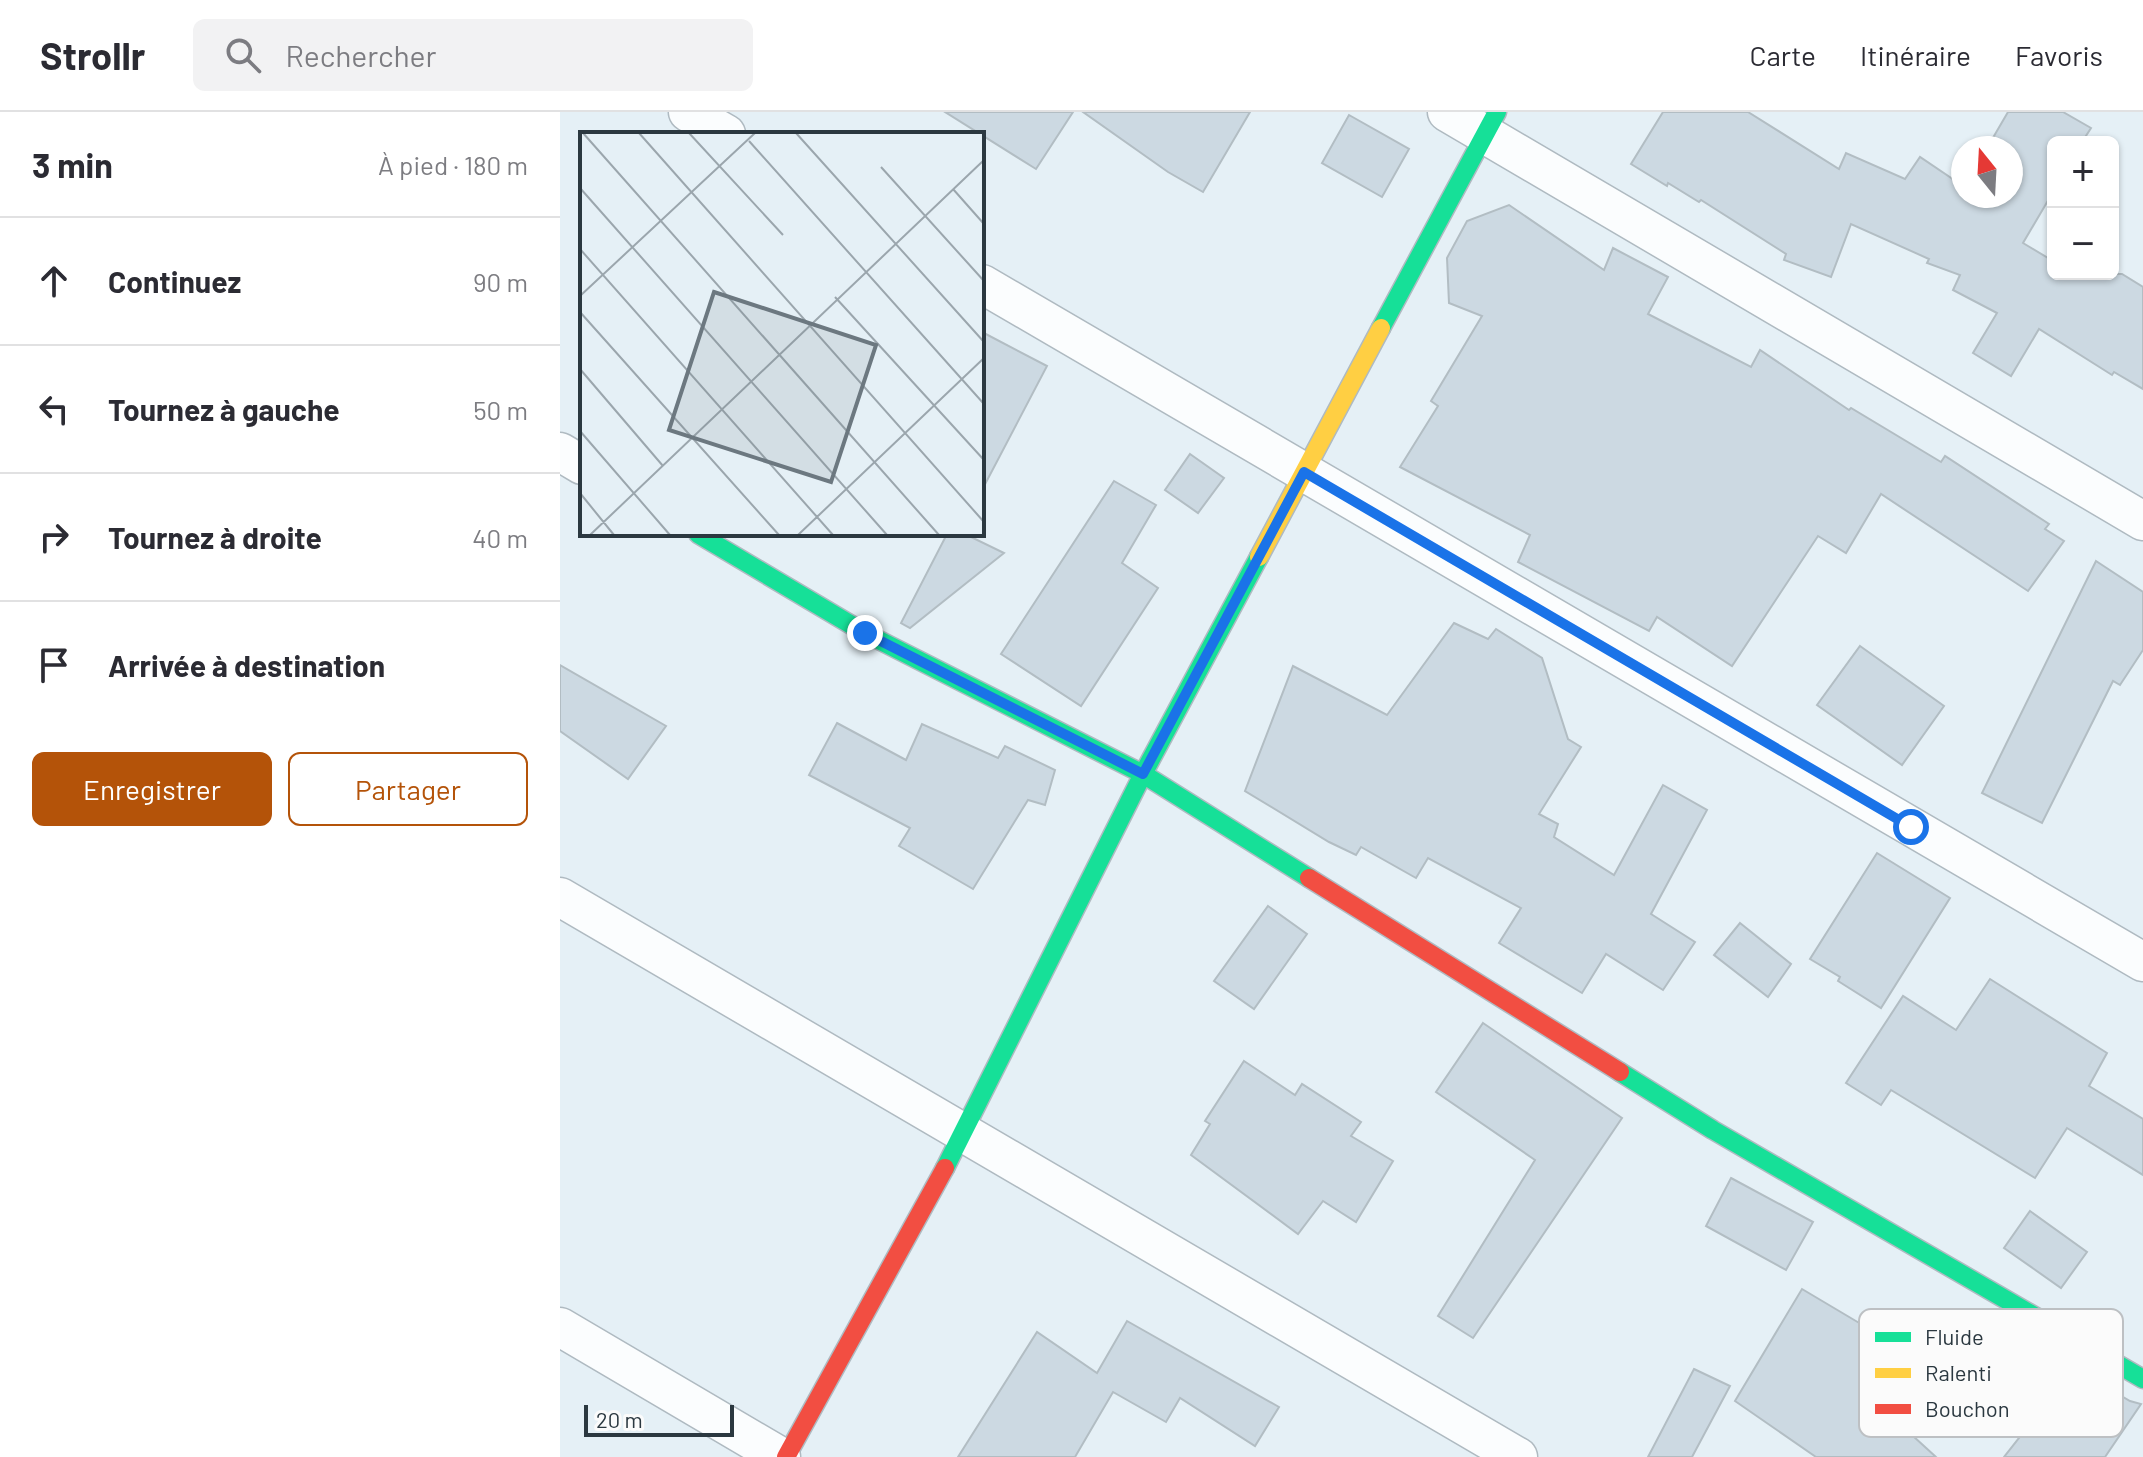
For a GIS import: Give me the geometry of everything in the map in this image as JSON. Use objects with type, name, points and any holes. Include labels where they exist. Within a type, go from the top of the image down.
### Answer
[{"type":"street","points":[[688,112],[723,132]]},
{"type":"street","points":[[1447,112],[1491,123],[2143,521]]},
{"type":"street","points":[[560,1327],[784,1457],[964,1134],[1143,774],[1491,123]]},
{"type":"street","points":[[984,285],[2143,962]]},
{"type":"street","points":[[560,452],[580,464]]},
{"type":"street","points":[[701,536],[865,633],[1143,774],[1713,1130],[2022,1309]]},
{"type":"street","points":[[560,897],[1518,1457]]},
{"type":"street","points":[[2123,1367],[2143,1379]]},
{"type":"building","points":[[945,112],[1073,112],[1036,169],[984,136],[984,132],[977,132]]},
{"type":"building","points":[[1083,112],[1250,112],[1203,192],[1168,172]]},
{"type":"building","points":[[1663,112],[1748,112],[1839,169],[1846,153],[1905,179],[1920,157],[1951,178],[1951,208],[2023,208],[2023,136],[1994,136],[2008,112],[2063,112],[2091,128],[2086,136],[2047,136],[2047,202],[2023,243],[2047,257],[2047,280],[2119,280],[2119,274],[2122,274],[2143,287],[2143,389],[2114,372],[2112,375],[2039,329],[2011,376],[1973,353],[1997,313],[1953,290],[1960,275],[1927,263],[1929,259],[1851,224],[1831,277],[1784,260],[1786,254],[1701,200],[1699,202],[1668,183],[1667,186],[1631,164]]},
{"type":"building","points":[[1349,115],[1409,149],[1382,197],[1322,163]]},
{"type":"building","points":[[1509,205],[1604,270],[1613,248],[1668,277],[1648,314],[1751,367],[1760,350],[1849,410],[1851,408],[1941,462],[1945,456],[2049,524],[2045,529],[2064,541],[2028,591],[1881,494],[1846,553],[1818,536],[1732,666],[1657,617],[1649,631],[1518,562],[1530,535],[1400,467],[1438,406],[1431,401],[1482,316],[1449,303],[1447,258],[1467,221]]},
{"type":"building","points":[[984,333],[1047,366],[984,486]]},
{"type":"building","points":[[1190,454],[1224,478],[1198,513],[1165,490]]},
{"type":"building","points":[[1114,481],[1156,505],[1122,563],[1158,588],[1081,706],[1001,654]]},
{"type":"building","points":[[946,536],[969,536],[1004,553],[910,628],[901,623]]},
{"type":"building","points":[[2096,561],[2143,592],[2143,650],[2120,685],[2113,681],[2042,823],[1982,793]]},
{"type":"building","points":[[1454,623],[1488,639],[1496,629],[1542,658],[1568,739],[1581,747],[1539,814],[1558,824],[1554,837],[1614,875],[1663,785],[1707,810],[1651,914],[1695,942],[1663,990],[1606,954],[1582,993],[1499,943],[1521,908],[1428,858],[1416,878],[1361,847],[1356,855],[1245,791],[1293,666],[1387,715]]},
{"type":"building","points":[[1860,646],[1944,706],[1902,765],[1817,705]]},
{"type":"building","points":[[560,665],[666,726],[628,779],[560,731]]},
{"type":"building","points":[[837,723],[906,760],[922,724],[998,758],[1005,746],[1055,770],[1045,805],[1028,800],[973,889],[899,846],[910,828],[809,775]]},
{"type":"building","points":[[1877,853],[1950,898],[1881,1008],[1810,959]]},
{"type":"building","points":[[1268,906],[1307,934],[1254,1009],[1214,981]]},
{"type":"building","points":[[1740,923],[1791,964],[1768,997],[1714,955]]},
{"type":"building","points":[[1990,979],[2107,1053],[2089,1086],[2143,1119],[2143,1175],[2067,1128],[2035,1178],[1891,1090],[1881,1105],[1846,1083],[1903,996],[1956,1030]]},
{"type":"building","points":[[1483,1023],[1622,1118],[1473,1338],[1438,1316],[1535,1160],[1436,1092]]},
{"type":"building","points":[[1244,1061],[1295,1095],[1302,1084],[1361,1122],[1351,1136],[1393,1161],[1356,1222],[1323,1201],[1298,1234],[1191,1155],[1210,1124],[1205,1121]]},
{"type":"building","points":[[1731,1178],[1813,1222],[1786,1270],[1706,1226]]},
{"type":"building","points":[[2030,1211],[2087,1252],[2061,1288],[2004,1248]]},
{"type":"building","points":[[1802,1289],[1859,1323],[1859,1437],[1914,1437],[1936,1457],[1816,1457],[1735,1401]]},
{"type":"building","points":[[1127,1321],[1279,1407],[1255,1446],[1180,1398],[1166,1422],[1113,1392],[1075,1457],[958,1457],[1037,1332],[1097,1373]]},
{"type":"building","points":[[1694,1369],[1730,1386],[1692,1457],[1648,1457]]},
{"type":"building","points":[[2123,1397],[2141,1404],[2123,1430]]},
{"type":"building","points":[[2020,1437],[2119,1437],[2105,1457],[2004,1457]]},
{"type":"traffic: fast","points":[[1381,328],[1497,112]]},
{"type":"traffic: fast","points":[[701,536],[865,633],[1143,774],[1309,878]]},
{"type":"traffic: fast","points":[[945,1168],[1143,774],[1259,557]]},
{"type":"traffic: fast","points":[[1620,1072],[1713,1130],[2022,1309]]},
{"type":"traffic: fast","points":[[2123,1367],[2143,1379]]},
{"type":"traffic: slow","points":[[1259,557],[1381,328]]},
{"type":"traffic: jam","points":[[1309,878],[1620,1072]]},
{"type":"traffic: jam","points":[[786,1457],[945,1168]]},
{"type":"route","points":[[865,633],[1143,774],[1304,472],[1911,827]]}]
